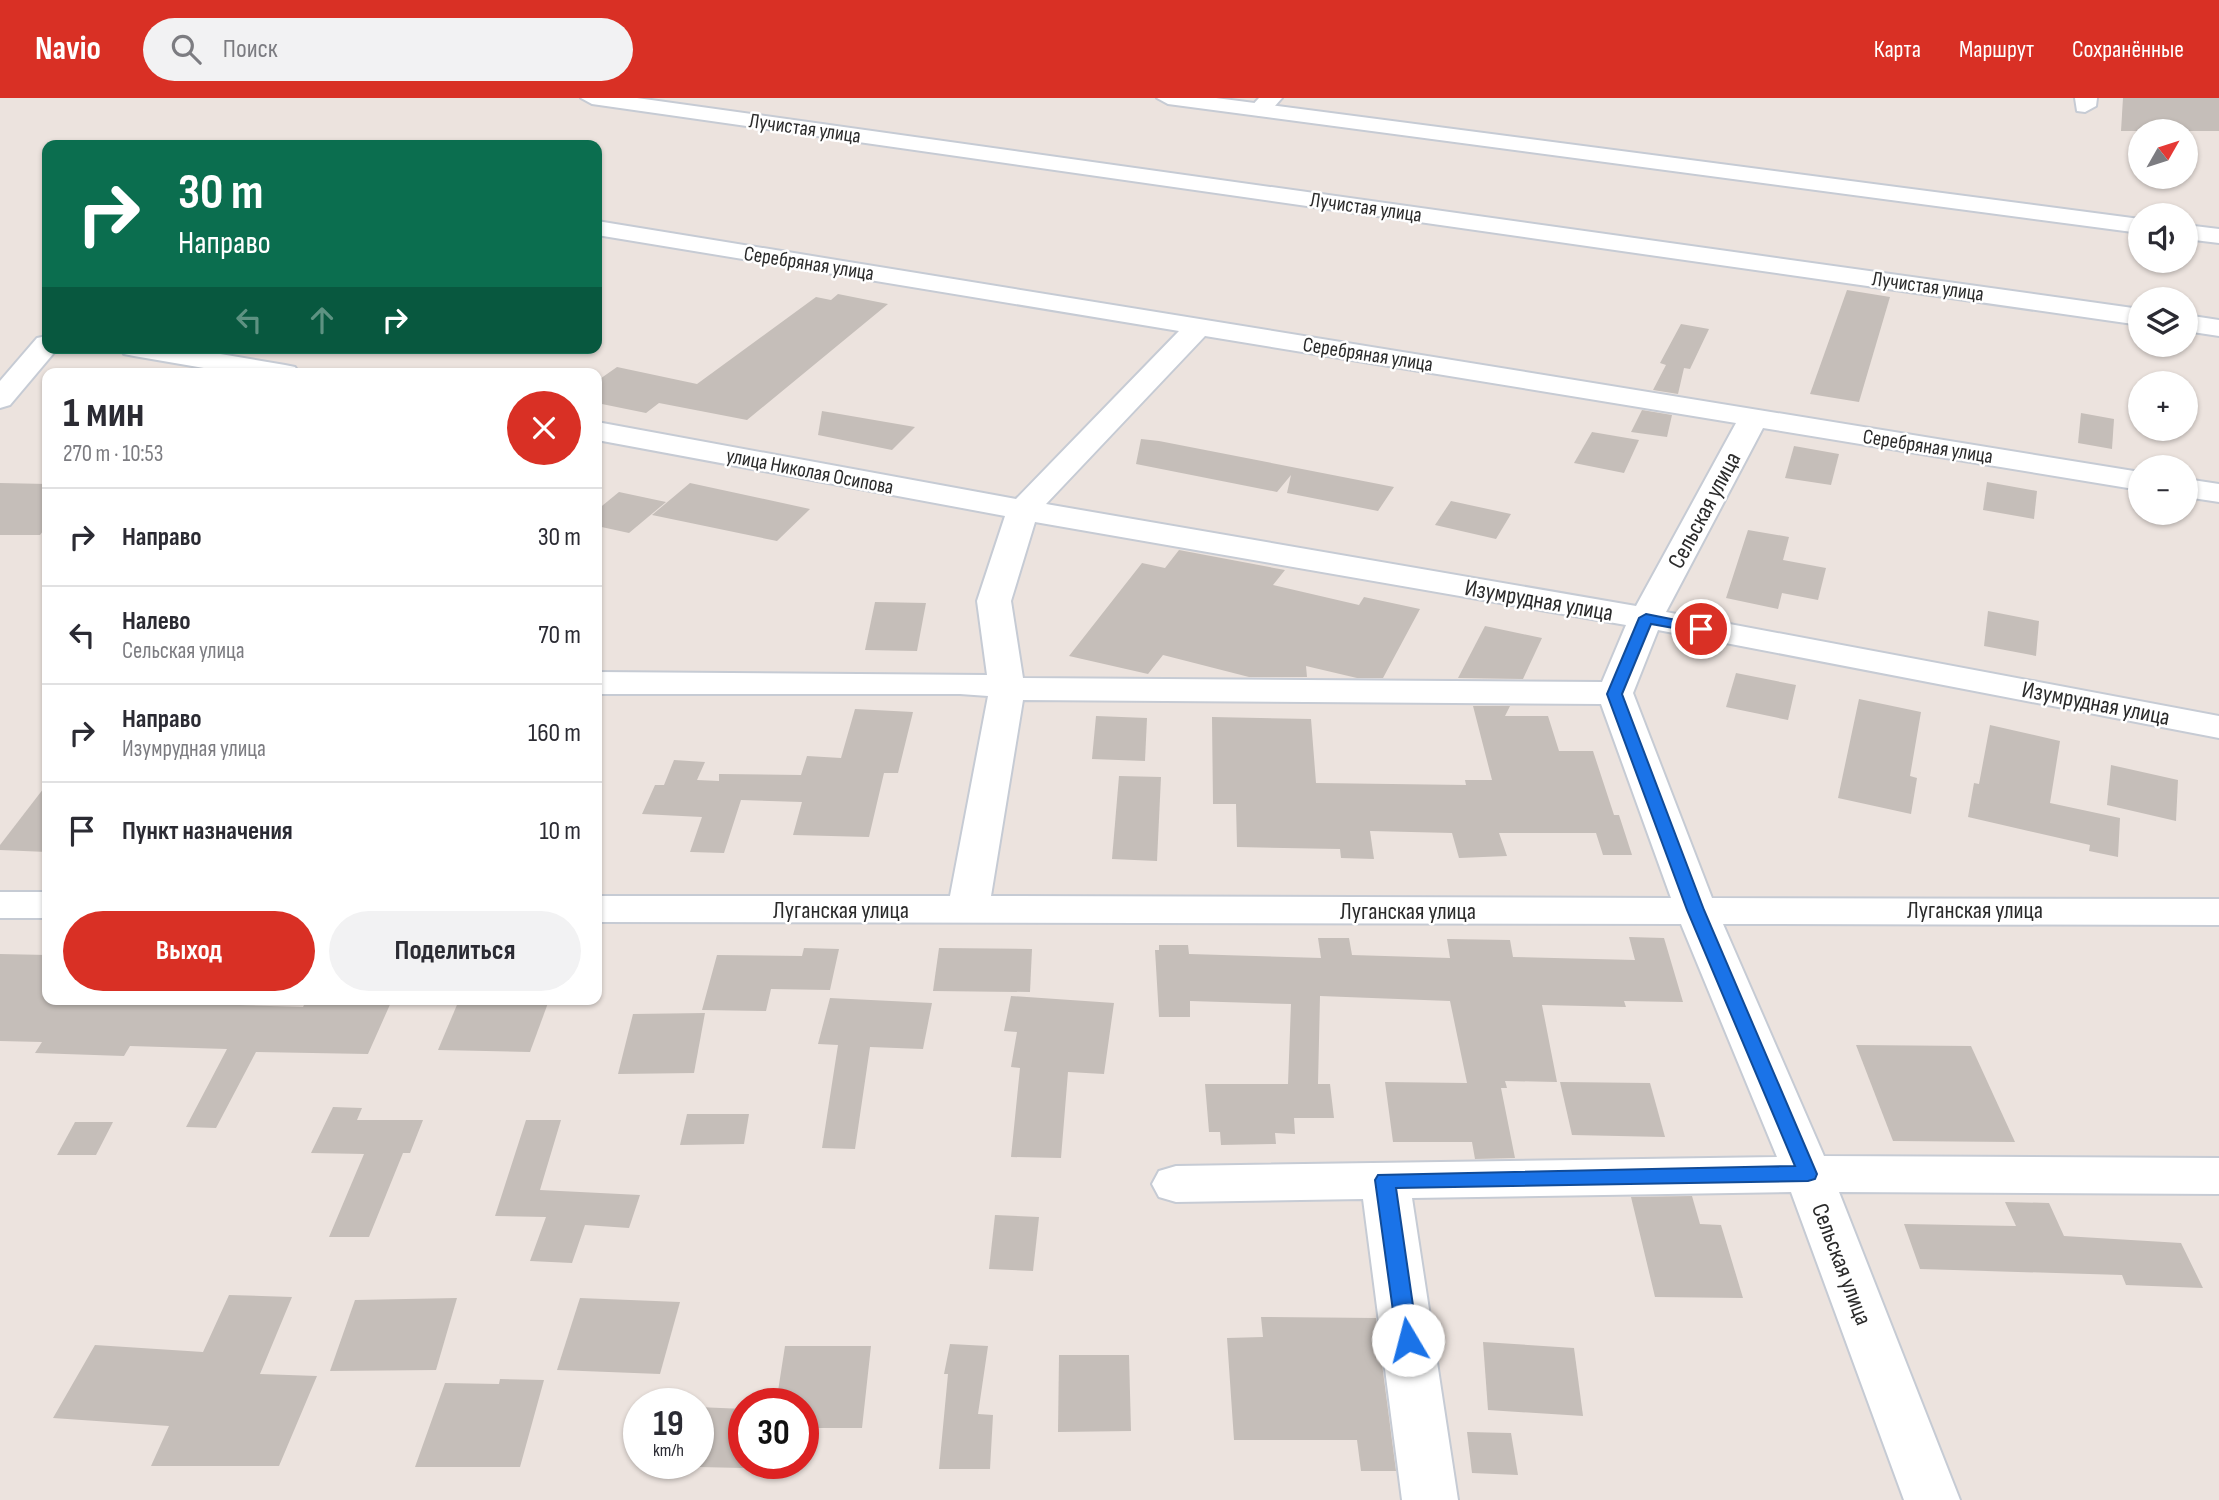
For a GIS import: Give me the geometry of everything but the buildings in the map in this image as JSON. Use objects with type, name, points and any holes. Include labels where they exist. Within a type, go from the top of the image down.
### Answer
[{"type":"street","name":"Лучистая улица","points":[[592,98],[2128,315]]},
{"type":"street","points":[[1168,98],[1265,104],[2128,224]]},
{"type":"street","name":"Серебряная улица","points":[[602,229],[2128,479]]},
{"type":"street","points":[[2198,233],[2219,236]]},
{"type":"street","points":[[2198,325],[2219,328]]},
{"type":"street","points":[[968,911],[1007,689],[994,601],[1023,510],[1198,327]]},
{"type":"street","points":[[0,399],[42,350]]},
{"type":"street","points":[[170,354],[255,368]]},
{"type":"street","name":"Сельская улица","points":[[1754,417],[1646,618],[1615,694],[1696,910],[1808,1174],[1932,1500]]},
{"type":"street","name":"улица Николая Осипова","points":[[602,432],[1023,510]]},
{"type":"street","points":[[2198,490],[2219,494]]},
{"type":"street","name":"Изумрудная улица","points":[[1023,510],[1646,618],[2219,727]]},
{"type":"street","points":[[602,683],[960,683],[1007,689],[1615,694]]},
{"type":"street","points":[[0,905],[42,905]]},
{"type":"street","name":"Луганская улица","points":[[602,909],[2219,912]]},
{"type":"street","points":[[1176,1184],[1808,1174],[2219,1176]]},
{"type":"street","points":[[1385,1180],[1430,1500]]},
{"type":"route","points":[[1408,1340],[1385,1180],[1808,1174],[1696,910],[1615,694],[1646,618],[1701,629]]}]
